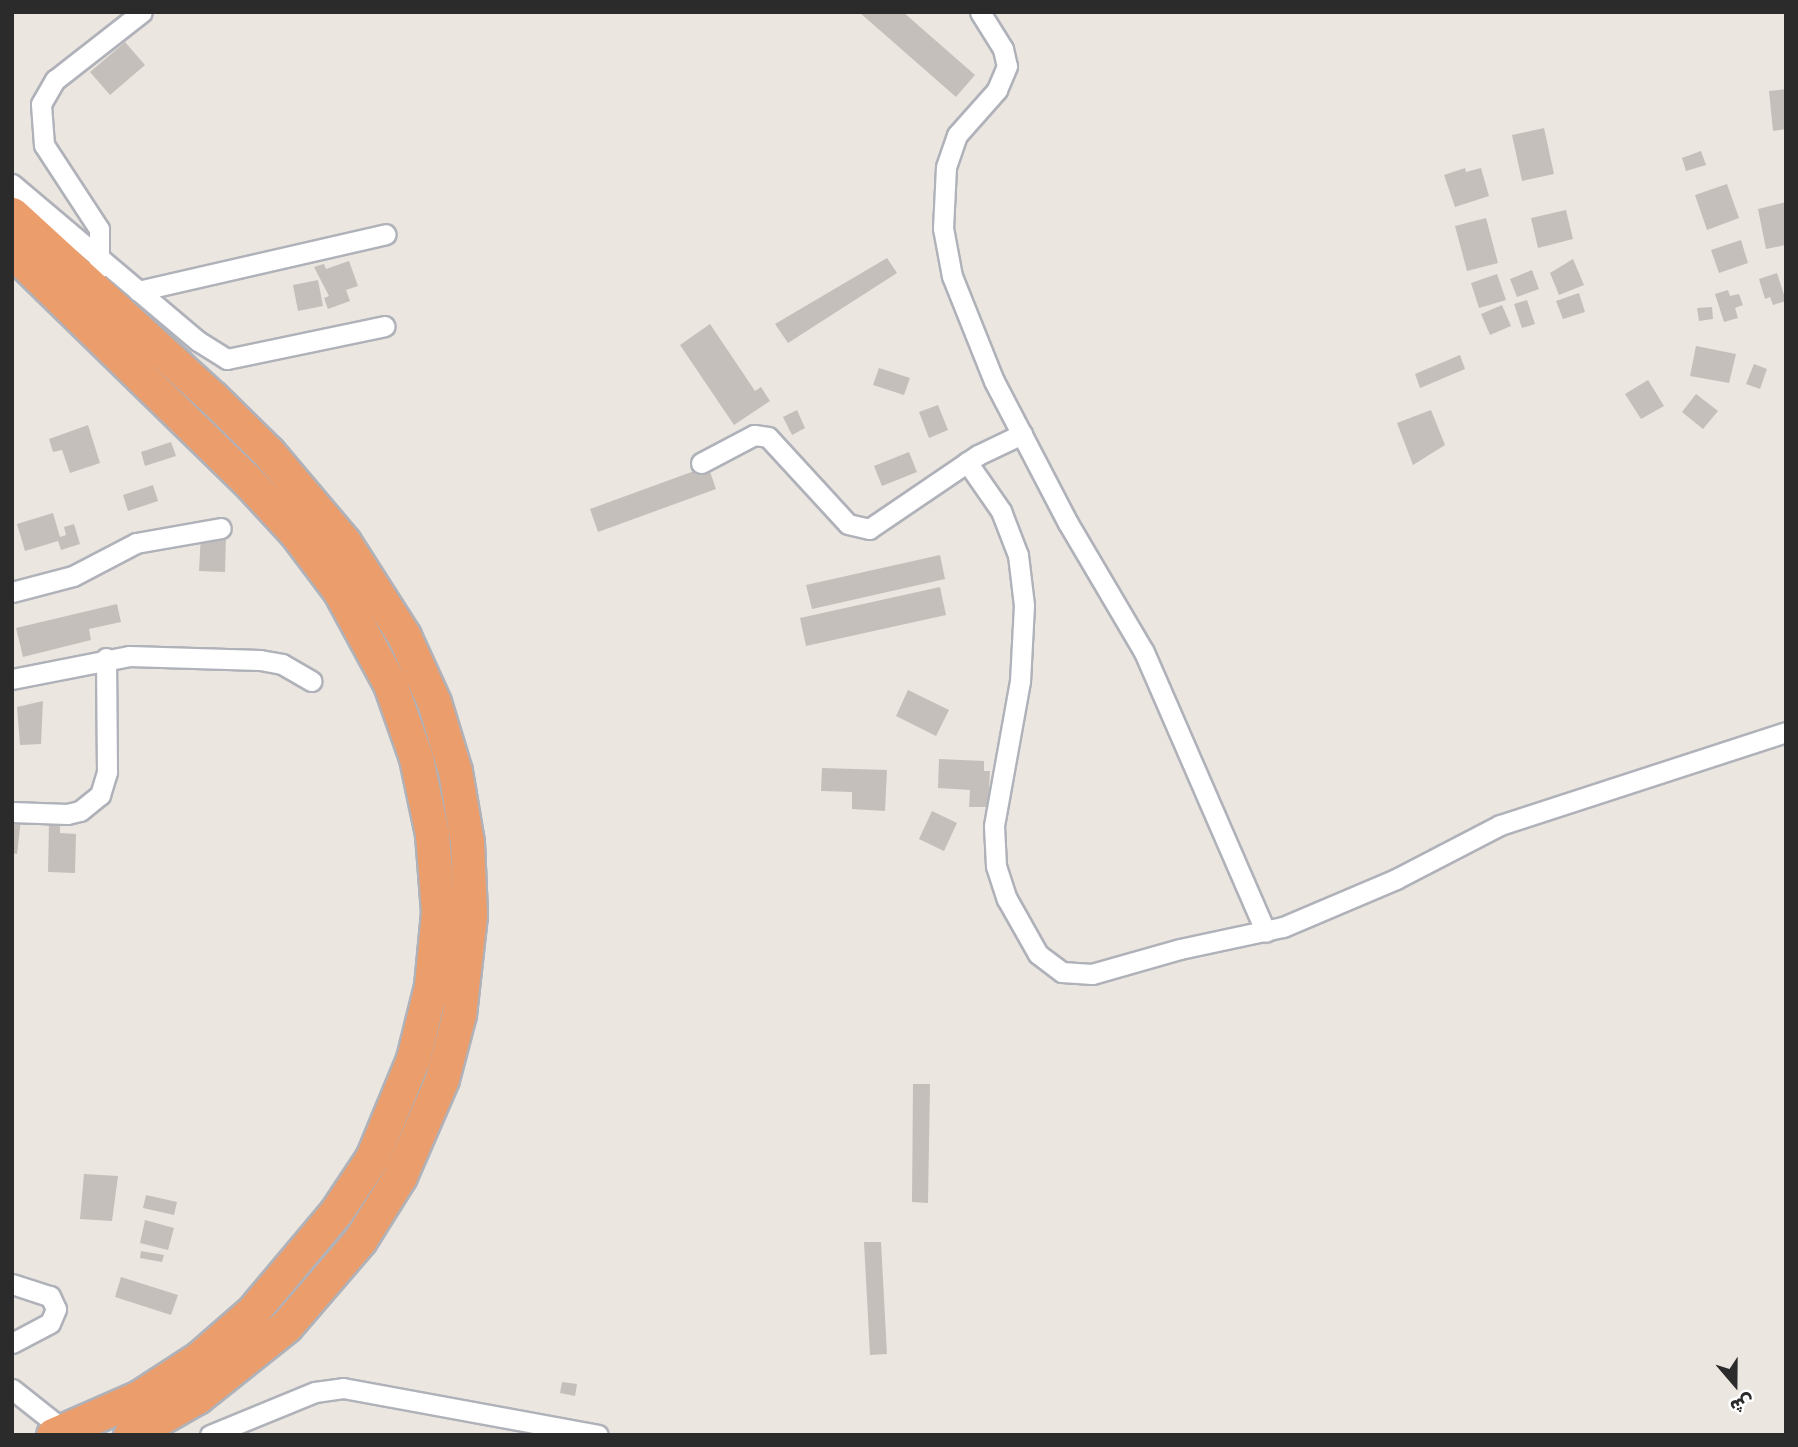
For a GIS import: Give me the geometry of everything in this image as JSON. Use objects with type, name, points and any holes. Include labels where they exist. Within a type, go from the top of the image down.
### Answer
[{"type":"highway","points":[[12,214],[97,275],[268,452],[373,583],[420,668],[446,736],[463,807],[470,878],[465,982],[451,1047],[426,1121],[381,1209],[312,1299],[258,1352],[197,1397],[130,1435]]},
{"type":"highway","points":[[15,256],[246,479],[296,533],[339,590],[390,684],[416,758],[432,834],[438,912],[431,986],[410,1071],[372,1158],[336,1212],[252,1312],[199,1358],[139,1397],[59,1433]]},
{"type":"street","points":[[97,275],[101,240],[95,220],[44,145],[41,104],[55,80],[142,12]]},
{"type":"street","points":[[980,12],[1003,49],[1007,66],[1002,83],[966,121],[950,151],[942,212],[944,249],[990,372],[1068,523],[1144,652],[1266,932]]},
{"type":"street","points":[[12,184],[97,275],[138,291],[198,341],[227,359],[386,326]]},
{"type":"street","points":[[138,291],[386,234]]},
{"type":"street","points":[[701,463],[754,435],[768,436],[848,524],[862,529],[877,526],[967,462],[1022,434]]},
{"type":"street","points":[[967,462],[1002,510],[1022,580],[1025,627],[1020,681],[993,848],[1003,892],[1038,954],[1062,972],[1082,975],[1180,949],[1266,932],[1396,879],[1500,825],[1786,732]]},
{"type":"street","points":[[12,592],[73,576],[136,543],[221,528]]},
{"type":"street","points":[[12,679],[106,658],[260,660],[282,664],[312,681]]},
{"type":"street","points":[[12,811],[67,814],[91,804],[100,794],[107,772],[106,658]]},
{"type":"street","points":[[12,1284],[50,1296],[56,1309],[50,1323],[12,1343]]},
{"type":"street","points":[[210,1435],[316,1392],[343,1388],[436,1401],[598,1435]]},
{"type":"street","points":[[12,1389],[59,1433]]},
{"type":"building","points":[[859,12],[903,12],[975,75],[956,97]]},
{"type":"building","points":[[125,42],[145,65],[110,95],[90,72]]},
{"type":"building","points":[[1786,89],[1786,129],[1773,131],[1769,91]]},
{"type":"building","points":[[1544,128],[1554,174],[1522,181],[1512,135]]},
{"type":"building","points":[[1701,151],[1706,165],[1686,171],[1682,158]]},
{"type":"building","points":[[1465,168],[1466,172],[1481,168],[1489,196],[1455,207],[1444,175]]},
{"type":"building","points":[[1727,184],[1739,218],[1707,230],[1695,195]]},
{"type":"building","points":[[1786,202],[1786,245],[1766,249],[1758,209]]},
{"type":"building","points":[[1566,210],[1573,239],[1538,248],[1531,218]]},
{"type":"building","points":[[1486,218],[1498,263],[1467,271],[1455,226]]},
{"type":"building","points":[[1741,240],[1748,263],[1719,273],[1711,250]]},
{"type":"building","points":[[887,258],[897,273],[788,343],[775,324]]},
{"type":"building","points":[[1573,259],[1584,285],[1559,295],[1550,273]]},
{"type":"building","points":[[349,261],[358,286],[346,290],[350,301],[328,309],[324,298],[329,296],[314,267],[324,264],[326,269]]},
{"type":"building","points":[[1532,270],[1539,289],[1517,297],[1510,279]]},
{"type":"building","points":[[1777,273],[1786,301],[1773,305],[1770,297],[1765,299],[1759,279]]},
{"type":"building","points":[[1497,274],[1506,300],[1479,308],[1471,283]]},
{"type":"building","points":[[318,280],[323,306],[298,311],[293,285]]},
{"type":"building","points":[[1728,290],[1730,296],[1739,294],[1743,305],[1735,308],[1738,318],[1724,322],[1715,294]]},
{"type":"building","points":[[1579,293],[1585,312],[1563,319],[1556,301]]},
{"type":"building","points":[[1527,300],[1535,324],[1522,328],[1514,304]]},
{"type":"building","points":[[1502,305],[1511,326],[1490,335],[1481,314]]},
{"type":"building","points":[[1712,307],[1713,319],[1699,321],[1697,308]]},
{"type":"building","points":[[710,324],[755,391],[761,387],[770,401],[734,425],[680,345]]},
{"type":"building","points":[[1696,346],[1736,354],[1729,383],[1690,376]]},
{"type":"building","points":[[1460,355],[1465,369],[1420,388],[1415,374]]},
{"type":"building","points":[[1754,364],[1767,369],[1760,389],[1746,384]]},
{"type":"building","points":[[879,368],[910,378],[904,395],[873,385]]},
{"type":"building","points":[[1648,380],[1664,406],[1641,419],[1625,394]]},
{"type":"building","points":[[1696,394],[1718,411],[1703,429],[1682,412]]},
{"type":"building","points":[[938,405],[948,430],[929,438],[919,412]]},
{"type":"building","points":[[797,410],[805,428],[792,435],[783,417]]},
{"type":"building","points":[[1431,410],[1445,445],[1413,465],[1397,423]]},
{"type":"building","points":[[88,425],[100,463],[70,473],[62,450],[53,452],[49,439]]},
{"type":"building","points":[[171,442],[176,456],[145,466],[141,452]]},
{"type":"building","points":[[909,452],[917,472],[882,486],[874,466]]},
{"type":"building","points":[[708,466],[716,489],[598,532],[590,509]]},
{"type":"building","points":[[153,485],[158,501],[128,511],[123,495]]},
{"type":"building","points":[[53,513],[60,537],[66,535],[64,527],[74,524],[80,544],[61,550],[58,541],[25,551],[17,524]]},
{"type":"building","points":[[201,534],[226,535],[225,572],[199,571]]},
{"type":"building","points":[[940,555],[945,579],[812,609],[806,585]]},
{"type":"building","points":[[940,587],[946,615],[806,646],[800,618]]},
{"type":"building","points":[[117,604],[121,622],[89,629],[91,640],[23,657],[16,628]]},
{"type":"building","points":[[908,690],[949,710],[936,736],[896,716]]},
{"type":"building","points":[[43,701],[41,744],[20,745],[17,707]]},
{"type":"building","points":[[939,759],[984,761],[984,771],[990,771],[988,807],[969,807],[970,790],[938,788]]},
{"type":"building","points":[[822,768],[887,770],[885,811],[852,809],[852,792],[821,791]]},
{"type":"building","points":[[932,811],[957,823],[944,851],[919,839]]},
{"type":"building","points":[[12,817],[21,819],[17,854],[12,853]]},
{"type":"building","points":[[49,822],[60,822],[60,833],[76,834],[75,873],[48,872]]},
{"type":"building","points":[[913,1084],[930,1084],[928,1203],[912,1202]]},
{"type":"building","points":[[84,1174],[118,1176],[112,1221],[80,1219]]},
{"type":"building","points":[[146,1195],[177,1202],[174,1215],[143,1208]]},
{"type":"building","points":[[145,1220],[174,1228],[168,1250],[140,1243]]},
{"type":"building","points":[[864,1242],[881,1242],[887,1354],[870,1355]]},
{"type":"building","points":[[141,1251],[164,1255],[162,1262],[140,1258]]},
{"type":"building","points":[[121,1277],[178,1295],[171,1315],[115,1297]]},
{"type":"building","points":[[562,1382],[577,1384],[575,1396],[560,1393]]}]
